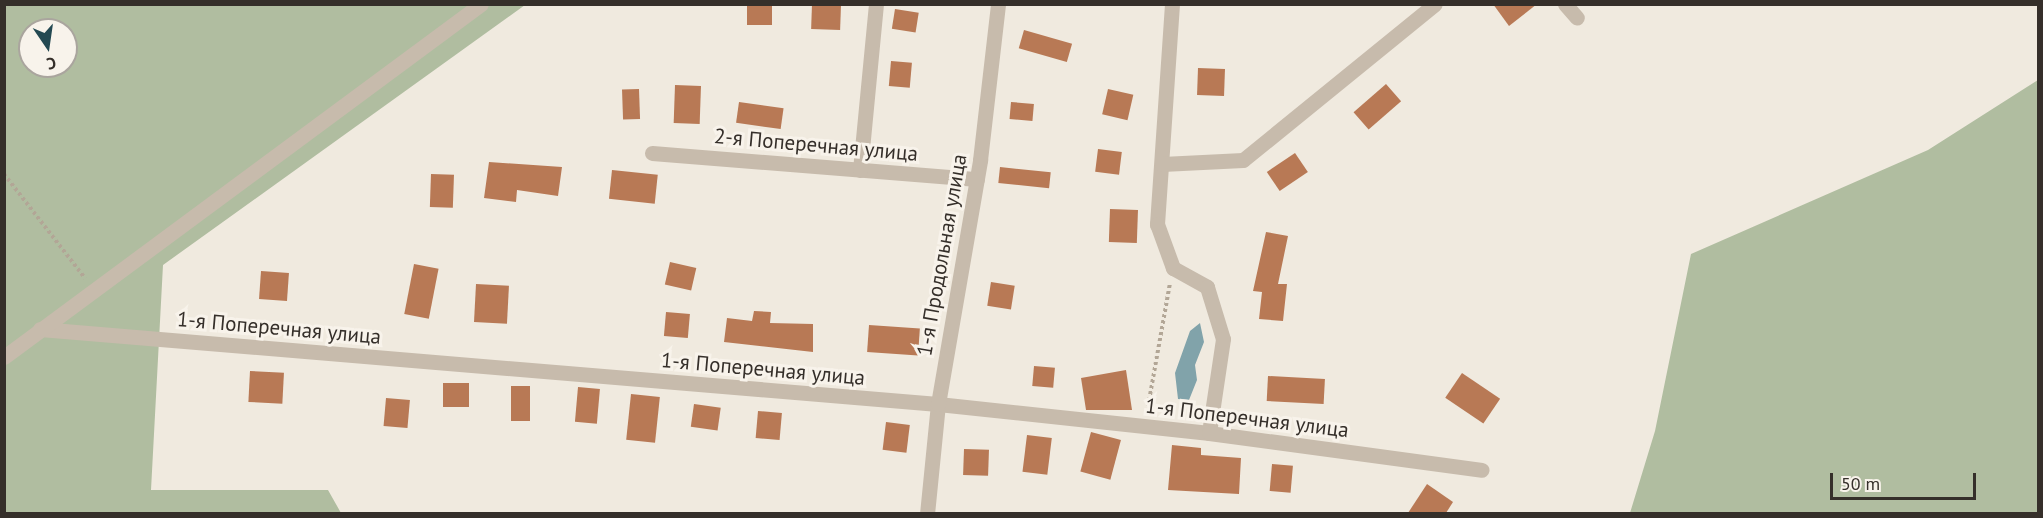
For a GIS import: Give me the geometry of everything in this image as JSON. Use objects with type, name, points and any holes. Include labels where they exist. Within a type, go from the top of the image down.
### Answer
[{"type":"street","points":[[4,357],[481,4]]},
{"type":"street","points":[[860,170],[876,4]]},
{"type":"street","name":"1-я Продольная улица","points":[[927,513],[938,404],[977,179],[998,4]]},
{"type":"street","points":[[1172,4],[1157,224],[1173,267],[1207,287],[1223,339],[1209,433]]},
{"type":"street","points":[[1162,164],[1243,160],[1435,4]]},
{"type":"street","points":[[1565,4],[1577,18]]},
{"type":"street","name":"2-я Поперечная улица","points":[[652,153],[977,179]]},
{"type":"street","name":"1-я Поперечная улица","points":[[40,329],[938,404],[1209,433],[1481,470]]},
{"type":"path","points":[[4,174],[93,290]]},
{"type":"path","points":[[1145,426],[1173,267]]},
{"type":"green space","points":[[4,5],[525,5],[163,265],[151,490],[328,490],[341,513],[5,513]]},
{"type":"green space","points":[[2038,80],[2038,513],[1630,513],[1655,431],[1691,254],[1928,150]]},
{"type":"water","points":[[1200,323],[1204,342],[1195,365],[1197,380],[1189,400],[1178,399],[1175,373],[1190,331]]},
{"type":"building","points":[[747,4],[772,4],[772,25],[747,25]]},
{"type":"building","points":[[812,4],[841,5],[840,30],[811,29]]},
{"type":"building","points":[[1493,4],[1537,4],[1509,26]]},
{"type":"building","points":[[895,9],[919,13],[916,33],[892,29]]},
{"type":"building","points":[[1024,30],[1072,44],[1067,62],[1019,48]]},
{"type":"building","points":[[891,61],[912,63],[910,88],[889,86]]},
{"type":"building","points":[[1198,68],[1225,69],[1224,96],[1197,95]]},
{"type":"building","points":[[1386,84],[1401,101],[1369,130],[1354,112]]},
{"type":"building","points":[[675,85],[701,86],[700,124],[674,123]]},
{"type":"building","points":[[639,89],[640,119],[623,120],[622,90]]},
{"type":"building","points":[[1108,89],[1133,95],[1127,120],[1102,114]]},
{"type":"building","points":[[739,102],[784,108],[781,129],[736,123]]},
{"type":"building","points":[[1011,102],[1034,104],[1032,121],[1010,119]]},
{"type":"building","points":[[1098,149],[1122,152],[1119,175],[1095,172]]},
{"type":"building","points":[[1295,153],[1308,172],[1280,191],[1267,172]]},
{"type":"building","points":[[489,162],[562,167],[558,196],[517,190],[516,202],[484,198]]},
{"type":"building","points":[[1000,167],[1051,172],[1049,188],[998,183]]},
{"type":"building","points":[[612,170],[658,175],[655,204],[609,199]]},
{"type":"building","points":[[431,174],[454,175],[453,208],[430,207]]},
{"type":"building","points":[[1110,209],[1138,210],[1137,243],[1109,242]]},
{"type":"building","points":[[1266,232],[1288,236],[1278,284],[1287,284],[1283,321],[1259,319],[1262,292],[1253,291]]},
{"type":"building","points":[[670,262],[696,268],[691,290],[665,284]]},
{"type":"building","points":[[414,264],[439,269],[429,319],[404,314]]},
{"type":"building","points":[[261,271],[289,273],[287,301],[259,299]]},
{"type":"building","points":[[991,282],[1015,286],[1011,309],[987,306]]},
{"type":"building","points":[[476,284],[509,286],[507,324],[474,322]]},
{"type":"building","points":[[754,311],[771,312],[770,323],[813,324],[813,352],[724,342],[727,318],[752,321]]},
{"type":"building","points":[[666,312],[690,314],[688,338],[664,336]]},
{"type":"building","points":[[869,325],[920,329],[918,355],[867,352]]},
{"type":"building","points":[[1034,366],[1055,368],[1053,388],[1032,386]]},
{"type":"building","points":[[1126,370],[1132,410],[1086,410],[1081,378]]},
{"type":"building","points":[[250,371],[284,373],[282,404],[248,402]]},
{"type":"building","points":[[1462,373],[1500,399],[1483,424],[1445,398]]},
{"type":"building","points":[[1268,376],[1325,379],[1324,404],[1267,401]]},
{"type":"building","points":[[443,383],[469,383],[469,407],[443,407]]},
{"type":"building","points":[[511,386],[530,386],[530,421],[511,421]]},
{"type":"building","points":[[578,387],[600,389],[597,424],[575,422]]},
{"type":"building","points":[[631,394],[660,397],[655,443],[626,440]]},
{"type":"building","points":[[386,398],[410,400],[407,428],[384,426]]},
{"type":"building","points":[[694,404],[721,408],[718,431],[691,427]]},
{"type":"building","points":[[758,411],[782,413],[780,440],[756,438]]},
{"type":"building","points":[[886,422],[910,425],[906,453],[883,450]]},
{"type":"building","points":[[1091,432],[1121,440],[1110,480],[1080,472]]},
{"type":"building","points":[[1027,435],[1052,438],[1047,475],[1022,472]]},
{"type":"building","points":[[1172,445],[1201,448],[1201,455],[1241,458],[1239,494],[1168,490]]},
{"type":"building","points":[[964,449],[989,450],[988,476],[963,475]]},
{"type":"building","points":[[1272,464],[1293,466],[1291,493],[1270,491]]},
{"type":"building","points":[[1427,484],[1453,502],[1446,513],[1408,513]]}]
